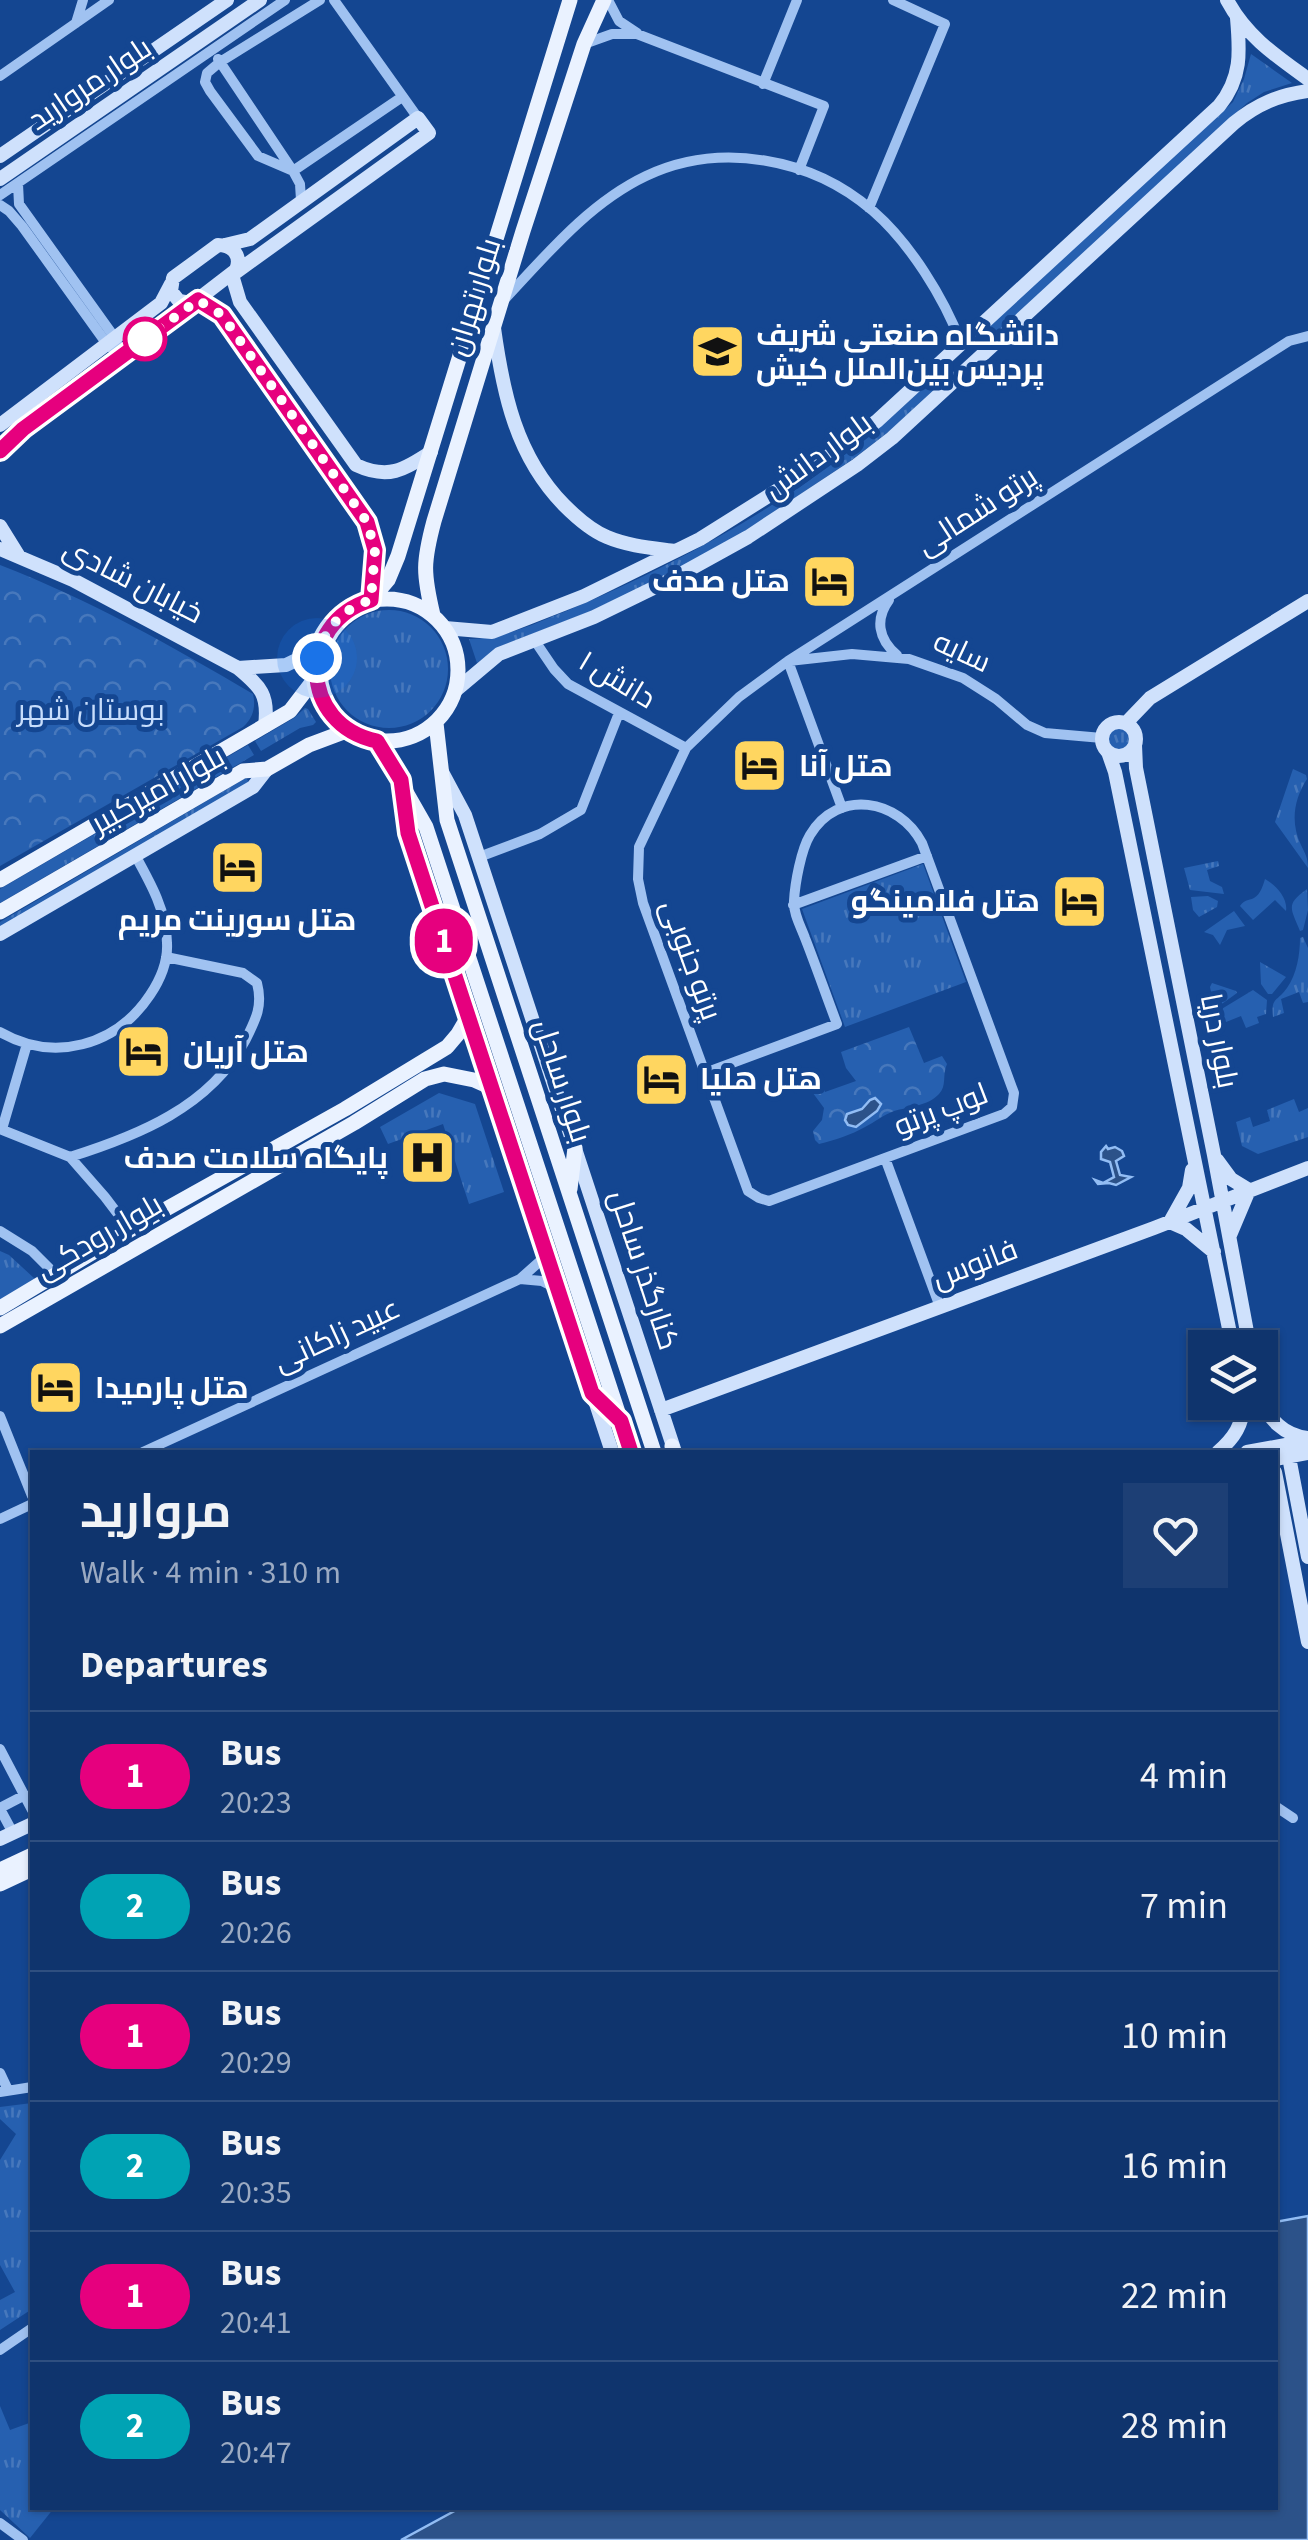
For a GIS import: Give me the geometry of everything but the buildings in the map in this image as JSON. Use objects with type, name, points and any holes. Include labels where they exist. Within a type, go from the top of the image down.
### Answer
[{"type":"main road","name":"بلوار تهران","points":[[371,600],[388,580],[398,556],[570,0]]},
{"type":"main road","name":"بلوار تهران","points":[[432,615],[424,580],[425,554],[584,44],[606,0]]},
{"type":"main road","points":[[399,599],[432,615],[445,628],[458,663],[455,691],[448,708],[421,733],[404,740],[377,741],[349,730],[324,703],[316,677],[319,649],[327,632],[354,607],[371,600],[399,599]]},
{"type":"main road","name":"بلوار امیرکبیر","points":[[0,880],[290,711],[316,677]]},
{"type":"main road","name":"بلوار ساحل","points":[[436,722],[447,820],[653,1450]]},
{"type":"main road","name":"بلوار امیرکبیر","points":[[0,912],[243,770],[267,769],[309,744],[349,730]]},
{"type":"main road","name":"بلوار ساحل","points":[[377,741],[426,827],[630,1450]]},
{"type":"main road","name":"بلوار رودکی","points":[[0,1308],[439,1052],[452,1042],[468,1017]]},
{"type":"main road","points":[[439,1052],[445,1054],[450,1064],[444,1074],[492,1088]]},
{"type":"main road","name":"بلوار رودکی","points":[[0,1326],[416,1084],[444,1074]]},
{"type":"main road","points":[[569,1193],[575,1148]]},
{"type":"main road","points":[[592,1393],[621,1421]]},
{"type":"main road","points":[[0,1870],[30,1856]]},
{"type":"main road","points":[[0,1884],[30,1869]]},
{"type":"street","points":[[76,23],[83,0]]},
{"type":"street","points":[[0,76],[109,0]]},
{"type":"street","name":"بلوار مروارید","points":[[0,156],[227,0]]},
{"type":"street","name":"بلوار مروارید","points":[[0,179],[260,0]]},
{"type":"street","points":[[0,194],[285,0]]},
{"type":"street","points":[[294,170],[258,156],[210,91],[207,73],[320,0]]},
{"type":"street","points":[[0,451],[23,429],[428,133],[334,0]]},
{"type":"street","points":[[606,0],[620,21],[638,34],[824,106],[800,170]]},
{"type":"street","points":[[763,84],[797,0]]},
{"type":"street","points":[[869,208],[945,24],[894,0]]},
{"type":"street","points":[[1227,0],[1259,43],[1308,79]]},
{"type":"street","name":"بلوار دانش","points":[[445,628],[492,632],[598,590],[773,495],[877,421],[1219,106],[1230,90],[1238,63],[1238,18]]},
{"type":"street","points":[[584,44],[612,34],[638,34]]},
{"type":"street","points":[[211,50],[294,170],[302,200]]},
{"type":"street","name":"بلوار دانش","points":[[455,691],[499,654],[594,617],[672,580],[790,511],[892,438],[1244,115],[1276,97],[1308,90]]},
{"type":"street","points":[[294,170],[402,96]]},
{"type":"street","points":[[0,425],[161,303],[178,273],[212,248],[250,239],[418,118]]},
{"type":"street","points":[[500,304],[590,214],[644,176],[699,158],[758,158],[832,184],[869,208],[904,246],[936,292],[961,343],[976,360]]},
{"type":"street","points":[[18,184],[9,207],[122,356]]},
{"type":"street","points":[[224,245],[231,247],[238,258],[232,275]]},
{"type":"street","points":[[232,275],[240,302],[356,465],[385,474],[412,465],[431,452]]},
{"type":"street","points":[[171,284],[179,301],[198,300],[222,315],[367,522],[375,550],[371,600]]},
{"type":"street","points":[[494,326],[508,407],[519,440],[553,494],[604,536],[676,551]]},
{"type":"street","name":"پرتو شمالی","points":[[686,748],[738,697],[788,661],[1290,341],[1308,336]]},
{"type":"street","points":[[0,526],[18,556]]},
{"type":"street","name":"خیابان شادی","points":[[0,548],[139,613],[238,668],[265,697],[264,726]]},
{"type":"street","points":[[894,594],[881,615],[881,632],[888,647],[902,658]]},
{"type":"street","points":[[1126,723],[1136,735],[1135,745],[1124,756],[1105,745],[1103,732],[1110,724],[1126,723],[1150,698],[1308,601]]},
{"type":"street","name":"دانش ۱","points":[[535,641],[568,684],[686,748]]},
{"type":"street","points":[[238,668],[286,665],[319,649]]},
{"type":"street","name":"سایه","points":[[788,661],[852,654],[928,664],[963,678],[1045,733],[1105,745]]},
{"type":"street","points":[[705,1073],[837,1024],[793,905],[802,855],[810,835],[824,819],[842,808],[788,661]]},
{"type":"street","points":[[479,856],[540,834],[580,810],[620,713]]},
{"type":"street","name":"بلوار دریا","points":[[1105,745],[1115,772],[1229,1330]]},
{"type":"street","name":"بلوار دریا","points":[[1135,745],[1136,768],[1246,1330]]},
{"type":"street","name":"پرتو جنوبی","points":[[686,748],[640,848],[638,879],[643,904],[748,1191]]},
{"type":"street","name":"کنارگذر ساحل","points":[[440,767],[465,814],[673,1450]]},
{"type":"street","points":[[0,934],[253,787],[267,769]]},
{"type":"street","points":[[401,780],[408,833],[611,1450]]},
{"type":"street","name":"لوپ پرتو","points":[[748,1191],[769,1200],[1004,1114],[1014,1103],[1014,1093],[917,834],[903,818],[874,805],[842,808]]},
{"type":"street","points":[[0,1032],[27,1044],[77,1047],[122,1026],[144,1005],[166,957],[166,925],[135,855]]},
{"type":"street","points":[[793,905],[927,856]]},
{"type":"street","points":[[70,1157],[124,1140],[168,1118],[226,1070],[250,1032],[262,1000],[257,983],[243,973],[166,957]]},
{"type":"street","points":[[27,1044],[1,1129],[70,1157],[130,1230]]},
{"type":"street","points":[[1214,1155],[1231,1179],[1249,1190],[1228,1240]]},
{"type":"street","points":[[886,1158],[940,1307]]},
{"type":"street","points":[[1194,1159],[1189,1188],[1170,1222],[1186,1229],[1214,1252]]},
{"type":"street","name":"فانوس","points":[[660,1410],[1308,1168]]},
{"type":"street","points":[[0,1230],[32,1251],[56,1276]]},
{"type":"street","name":"عبید زاکانی","points":[[147,1450],[520,1279],[547,1255]]},
{"type":"street","points":[[520,1279],[542,1281],[558,1289]]},
{"type":"street","points":[[0,1416],[30,1491]]},
{"type":"street","points":[[1220,1450],[1242,1420]]},
{"type":"street","points":[[1273,1420],[1288,1434],[1308,1439]]},
{"type":"street","points":[[1256,1450],[1308,1439]]},
{"type":"street","points":[[1308,1453],[1282,1458],[1302,1556],[1308,1642]]},
{"type":"street","points":[[1278,1481],[1302,1556]]},
{"type":"street","points":[[0,1519],[30,1505]]},
{"type":"street","points":[[0,1749],[30,1806]]},
{"type":"street","points":[[25,1795],[0,1809],[6,1836],[30,1825]]},
{"type":"street","points":[[1278,1808],[1294,1818]]},
{"type":"street","points":[[0,2073],[4,2091],[30,2088]]},
{"type":"street","points":[[0,2350],[30,2329]]},
{"type":"street","points":[[0,2524],[23,2540]]},
{"type":"green space","points":[[1251,54],[1292,83],[1264,92],[1247,103],[994,335],[987,335],[988,327],[1233,102]]},
{"type":"green space","points":[[948,367],[950,376],[887,433],[745,531],[669,574],[591,611],[501,646],[477,663],[469,639],[508,633],[571,609],[653,572],[733,529],[846,454]]},
{"type":"green space","name":"بوستان شهر","points":[[0,565],[161,641],[253,694],[254,703],[243,727],[0,866]]},
{"type":"green space","points":[[389,610],[411,615],[431,627],[443,647],[448,669],[443,691],[431,711],[411,723],[389,728],[367,723],[347,711],[335,691],[330,669],[335,647],[347,627],[367,615]]},
{"type":"green space","points":[[305,708],[316,722],[313,725],[300,728],[261,751],[255,741]]},
{"type":"green space","points":[[1119,727],[1128,730],[1128,748],[1119,751],[1110,748],[1107,739],[1110,730]]},
{"type":"green space","points":[[248,745],[254,755],[0,903],[0,889]]},
{"type":"green space","points":[[1293,769],[1307,779],[1296,803],[1295,819],[1308,868],[1275,822]]},
{"type":"green space","points":[[246,778],[249,782],[0,928],[0,922]]},
{"type":"green space","points":[[1218,861],[1219,866],[1207,870],[1210,881],[1222,887],[1224,894],[1190,890],[1184,868]]},
{"type":"green space","points":[[923,864],[966,982],[845,1027],[802,909]]},
{"type":"green space","points":[[1265,879],[1280,892],[1286,911],[1275,900],[1253,920],[1240,906],[1258,894]]},
{"type":"green space","points":[[1307,889],[1308,910],[1300,931],[1292,907]]},
{"type":"green space","points":[[1208,896],[1218,901],[1217,907],[1199,917],[1191,897]]},
{"type":"green space","points":[[1234,911],[1245,926],[1227,930],[1220,945],[1213,935],[1204,932]]},
{"type":"green space","points":[[1303,937],[1308,948],[1308,1002],[1303,1003],[1299,992],[1281,999],[1284,1013],[1273,1017],[1274,1003],[1293,977]]},
{"type":"green space","points":[[1260,962],[1286,977],[1272,994],[1261,984]]},
{"type":"green space","points":[[1212,983],[1236,991],[1237,993],[1214,1006]]},
{"type":"green space","points":[[1253,990],[1267,1000],[1266,1014],[1257,1017],[1259,1023],[1246,1028],[1241,1016],[1216,1021],[1215,1014]]},
{"type":"green space","points":[[909,1027],[924,1063],[942,1056],[947,1064],[941,1091],[918,1106],[894,1111],[854,1132],[819,1144],[813,1131],[822,1120],[824,1108],[810,1089],[822,1084],[825,1092],[856,1081],[841,1052]]},
{"type":"green space","points":[[439,1093],[475,1104],[504,1192],[469,1204],[443,1124],[388,1144],[380,1127]]},
{"type":"green space","points":[[1294,1099],[1299,1112],[1308,1108],[1308,1137],[1258,1154],[1242,1146],[1236,1122],[1250,1117],[1253,1127],[1270,1121],[1267,1110]]},
{"type":"green space","points":[[0,1251],[35,1279],[0,1300]]},
{"type":"green space","points":[[30,2103],[30,2310],[0,2330],[0,2300],[15,2292],[0,2265],[0,2160],[16,2134],[0,2119],[0,2107]]},
{"type":"green space","points":[[0,2406],[10,2430],[30,2423],[30,2510],[52,2510],[30,2538],[0,2510]]},
{"type":"shaded area","points":[[875,1098],[881,1104],[877,1111],[856,1127],[848,1125],[847,1114],[862,1109]]},
{"type":"shaded area","points":[[1106,1146],[1122,1151],[1124,1156],[1116,1161],[1120,1175],[1131,1177],[1116,1185],[1098,1184],[1095,1180],[1103,1183],[1114,1177],[1110,1162],[1101,1159]]},
{"type":"shaded area","points":[[1308,2216],[1308,2540],[401,2540],[456,2510],[1278,2510],[1278,2221]]},
{"type":"bus line","name":"1","points":[[0,451],[23,429],[198,300],[222,315],[367,522],[375,550],[371,600],[346,612],[327,632],[317,658],[318,686],[335,718],[356,734],[377,741],[401,780],[408,833],[592,1393],[621,1421],[630,1450]]},
{"type":"place","name":"دانشگاه صنعتی شریف پردیس بین‌الملل کیش","points":[[717,352]]},
{"type":"place","name":"هتل صدف","points":[[829,581]]},
{"type":"place","name":"هتل آنا","points":[[760,766]]},
{"type":"place","name":"هتل سورینت مريم","points":[[237,867]]},
{"type":"place","name":"هتل فلامینگو","points":[[1079,901]]},
{"type":"place","name":"هتل آریان","points":[[144,1052]]},
{"type":"place","name":"هتل هلیا","points":[[661,1079]]},
{"type":"place","name":"پایگاه سلامت صدف","points":[[427,1158]]},
{"type":"place","name":"هتل پارمیدا","points":[[56,1388]]},
{"type":"route","points":[[145,339],[198,300],[222,315],[367,522],[375,550],[371,600],[332,624],[317,658]]}]
